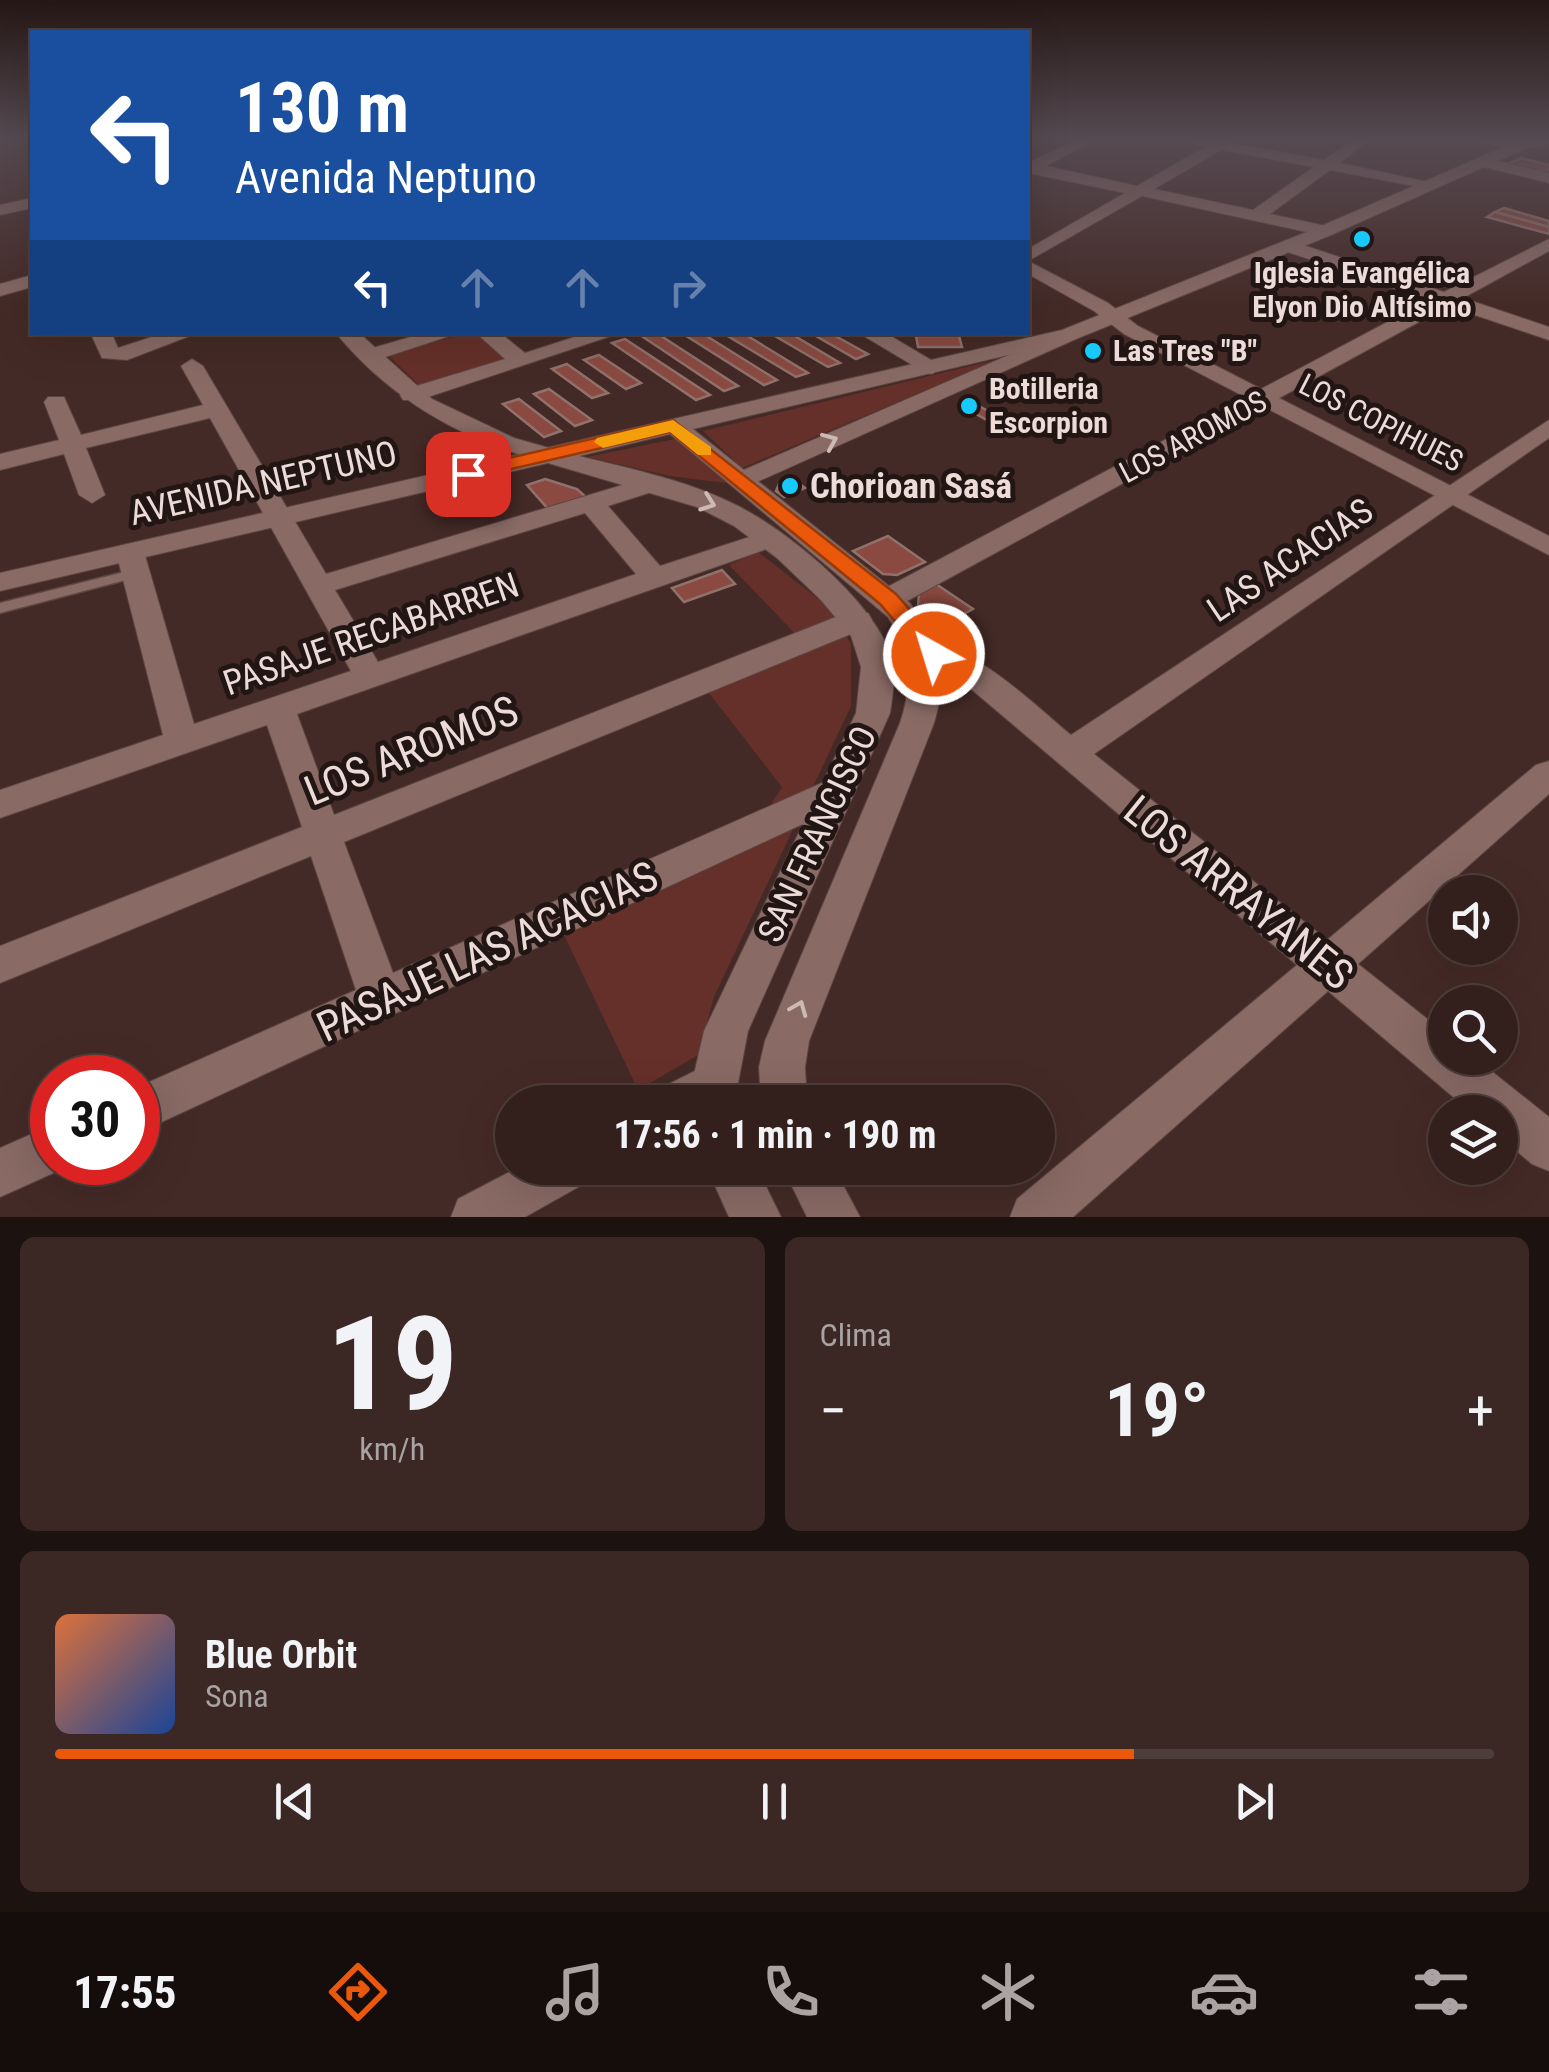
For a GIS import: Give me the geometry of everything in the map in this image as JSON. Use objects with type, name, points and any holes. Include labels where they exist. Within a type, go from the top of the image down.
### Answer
[{"type":"street","points":[[1030,255],[1133,195]]},
{"type":"street","points":[[1157,195],[1325,231]]},
{"type":"street","points":[[1256,216],[1286,195]]},
{"type":"street","name":"AVENIDA NEPTUNO","points":[[740,480],[1069,335],[1405,195]]},
{"type":"street","points":[[0,210],[30,203]]},
{"type":"street","name":"LOS AROMOS","points":[[0,965],[872,609],[1549,244]]},
{"type":"street","points":[[1288,246],[1549,334]]},
{"type":"street","name":"LOS COPIHUES","points":[[1030,268],[1131,330],[1549,547]]},
{"type":"street","points":[[0,290],[30,282]]},
{"type":"street","points":[[101,335],[110,353],[130,353],[181,335]]},
{"type":"street","name":"SAN FRANCISCO","points":[[348,335],[411,395],[505,443],[730,512],[872,609],[909,623],[922,652],[923,704],[794,1018],[782,1067],[783,1085]]},
{"type":"street","points":[[370,356],[442,335]]},
{"type":"street","points":[[489,335],[522,361]]},
{"type":"street","points":[[411,395],[604,335]]},
{"type":"street","points":[[873,335],[932,367]]},
{"type":"street","name":"AVENIDA NEPTUNO","points":[[0,582],[133,563],[278,518],[1069,335]]},
{"type":"street","points":[[192,366],[370,676]]},
{"type":"street","points":[[56,402],[92,495]]},
{"type":"street","points":[[0,462],[216,409]]},
{"type":"street","name":"SAN FRANCISCO","points":[[673,426],[740,480],[872,609],[877,692],[868,723],[726,1031],[708,1085]]},
{"type":"street","name":"LAS ACACIAS","points":[[1070,753],[1549,427]]},
{"type":"street","points":[[318,586],[649,485]]},
{"type":"street","points":[[591,503],[656,578]]},
{"type":"street","name":"PASAJE RECABARREN","points":[[0,804],[768,539]]},
{"type":"street","points":[[133,563],[182,742]]},
{"type":"street","name":"LOS ARRAYANES","points":[[922,652],[969,670],[1549,1146]]},
{"type":"street","points":[[278,708],[381,999]]},
{"type":"street","points":[[1034,1217],[1549,774]]},
{"type":"street","name":"PASAJE LAS ACACIAS","points":[[160,1100],[837,792]]},
{"type":"street","points":[[0,1173],[30,1159]]},
{"type":"street","points":[[476,1217],[534,1185]]},
{"type":"street","points":[[740,1185],[756,1217]]},
{"type":"street","points":[[817,1185],[835,1217]]},
{"type":"lane","points":[[0,608],[133,563]]},
{"type":"shaded area","points":[[460,335],[480,335],[514,361],[423,389],[388,355]]},
{"type":"shaded area","points":[[999,359],[742,468],[703,431]]},
{"type":"shaded area","points":[[675,439],[734,484],[670,476],[587,457]]},
{"type":"shaded area","points":[[758,552],[830,608],[851,644],[851,706],[714,997],[698,1055],[647,1085],[636,1085],[564,935],[748,841],[782,787],[709,693],[810,649],[729,565]]},
{"type":"building","points":[[1504,208],[1549,221],[1549,227],[1495,212]]},
{"type":"building","points":[[1495,212],[1549,227],[1549,234],[1487,217]]},
{"type":"building","points":[[640,335],[660,335],[738,386],[724,391]]},
{"type":"building","points":[[685,335],[705,335],[777,380],[764,385]]},
{"type":"building","points":[[726,335],[746,335],[808,373],[796,377]]},
{"type":"building","points":[[773,335],[793,335],[840,363],[828,367]]},
{"type":"building","points":[[814,335],[833,335],[868,354],[856,359]]},
{"type":"building","points":[[916,336],[959,336],[962,347],[918,347]]},
{"type":"building","points":[[625,339],[710,395],[696,400],[612,343]]},
{"type":"building","points":[[599,355],[641,383],[626,389],[584,360]]},
{"type":"building","points":[[567,364],[608,393],[592,398],[552,369]]},
{"type":"building","points":[[549,389],[592,420],[575,426],[534,394]]},
{"type":"building","points":[[519,399],[561,431],[544,437],[503,404]]},
{"type":"building","points":[[972,402],[1004,420],[994,424],[962,406]]},
{"type":"building","points":[[545,479],[577,489],[586,497],[549,510],[527,485]]},
{"type":"building","name":"Chorioan Sasá","points":[[793,479],[805,488],[784,497],[776,491],[779,484]]},
{"type":"building","points":[[888,536],[925,562],[897,575],[883,574],[853,551]]},
{"type":"building","points":[[722,570],[735,584],[684,602],[672,588]]},
{"type":"building","points":[[936,584],[973,609],[944,625],[918,606],[919,593]]},
{"type":"slow traffic","points":[[603,442],[673,426],[705,451]]},
{"type":"place","name":"Iglesia Evangélica Elyon Dio Altísimo","points":[[1362,239]]},
{"type":"place","name":"Las Tres \"B\"","points":[[1093,351]]},
{"type":"place","name":"Botilleria Escorpion","points":[[969,406]]},
{"type":"place","name":"Chorioan Sasá","points":[[790,486]]},
{"type":"route","points":[[468,474],[673,426],[888,599],[909,623],[922,652],[934,654]]}]
